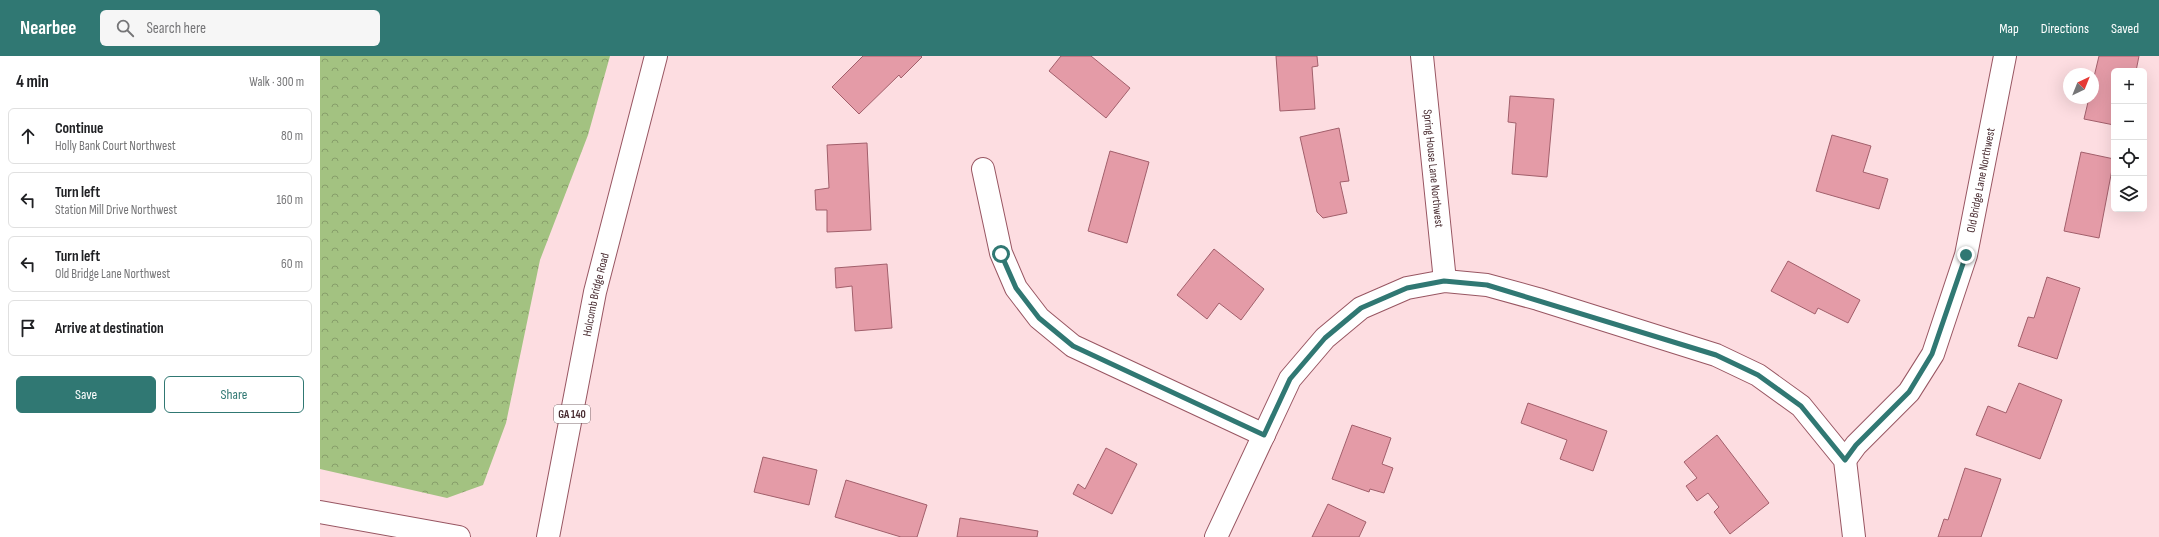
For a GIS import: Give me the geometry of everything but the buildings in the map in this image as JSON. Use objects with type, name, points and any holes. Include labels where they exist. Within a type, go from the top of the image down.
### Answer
[{"type":"street","name":"Holcomb Bridge Road","points":[[548,537],[595,292],[656,56]]},
{"type":"street","name":"Spring House Lane Northwest","points":[[1422,56],[1444,281]]},
{"type":"street","name":"Old Bridge Lane Northwest","points":[[1845,460],[1856,445],[1909,392],[1932,354],[1966,255],[2005,56]]},
{"type":"street","points":[[983,169],[1001,254],[1016,288],[1039,318],[1073,346],[1264,435]]},
{"type":"street","points":[[1216,537],[1290,379],[1325,338],[1361,308],[1407,288],[1444,281],[1487,285],[1716,355],[1758,375],[1801,406],[1845,460],[1854,537]]},
{"type":"street","points":[[320,512],[459,537]]},
{"type":"green space","points":[[320,56],[610,56],[588,135],[540,260],[506,423],[483,485],[447,498],[320,469]]},
{"type":"route","points":[[1001,254],[1016,288],[1039,318],[1073,346],[1264,435],[1290,379],[1325,338],[1361,308],[1407,288],[1444,281],[1487,285],[1538,299],[1716,355],[1758,375],[1801,406],[1845,460],[1856,445],[1909,392],[1932,354],[1966,255]]}]
